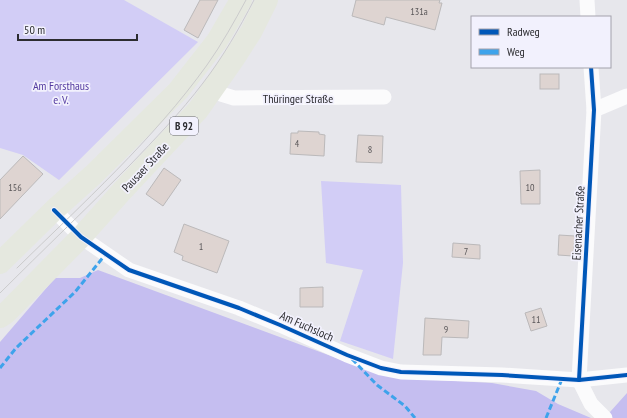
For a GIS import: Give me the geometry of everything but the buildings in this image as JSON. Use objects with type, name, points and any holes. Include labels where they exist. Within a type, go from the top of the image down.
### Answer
[{"type":"main road","name":"B 92","points":[[0,263],[54,210],[93,175],[178,91],[217,41],[241,0]]},
{"type":"main road","name":"Pausaer Straße","points":[[0,317],[6,313],[81,237],[198,110],[214,89],[251,32],[267,0]]},
{"type":"street","points":[[587,0],[588,16]]},
{"type":"street","name":"Eisenacher Straße","points":[[579,380],[594,110],[591,68]]},
{"type":"street","name":"Thüringer Straße","points":[[214,89],[221,94],[234,98],[384,97]]},
{"type":"street","points":[[594,110],[627,96]]},
{"type":"street","name":"Am Fuchsloch","points":[[54,210],[81,237],[129,270],[239,308],[347,355],[381,368],[401,372],[502,375],[579,380],[627,375]]},
{"type":"street","points":[[579,380],[591,404],[605,418]]},
{"type":"green space","name":"Am Forsthaus e. V.","points":[[0,0],[124,0],[198,42],[59,180],[23,155],[0,148]]},
{"type":"green space","points":[[321,181],[401,185],[403,263],[393,359],[340,341],[363,270],[326,263]]},
{"type":"shaded area","points":[[98,270],[358,366],[419,379],[492,383],[536,391],[558,404],[591,418],[0,418],[0,342],[55,278],[80,278]]},
{"type":"shaded area","points":[[627,393],[627,418],[594,418],[610,412]]},
{"type":"tram line","points":[[17,268],[92,195],[164,119],[207,65],[228,33],[246,0]]},
{"type":"tram line","points":[[0,293],[130,165],[177,115],[195,94],[217,63],[237,32],[254,0]]},
{"type":"marked path","points":[[0,368],[16,348],[75,292],[105,255]]},
{"type":"marked path","points":[[352,359],[377,385],[405,406],[415,418]]},
{"type":"marked path","points":[[546,418],[562,379]]},
{"type":"cycle path","points":[[579,380],[594,110],[591,68]]},
{"type":"cycle path","points":[[54,210],[81,237],[129,270],[239,308],[347,355],[381,368],[401,372],[502,375],[579,380],[627,375]]}]
